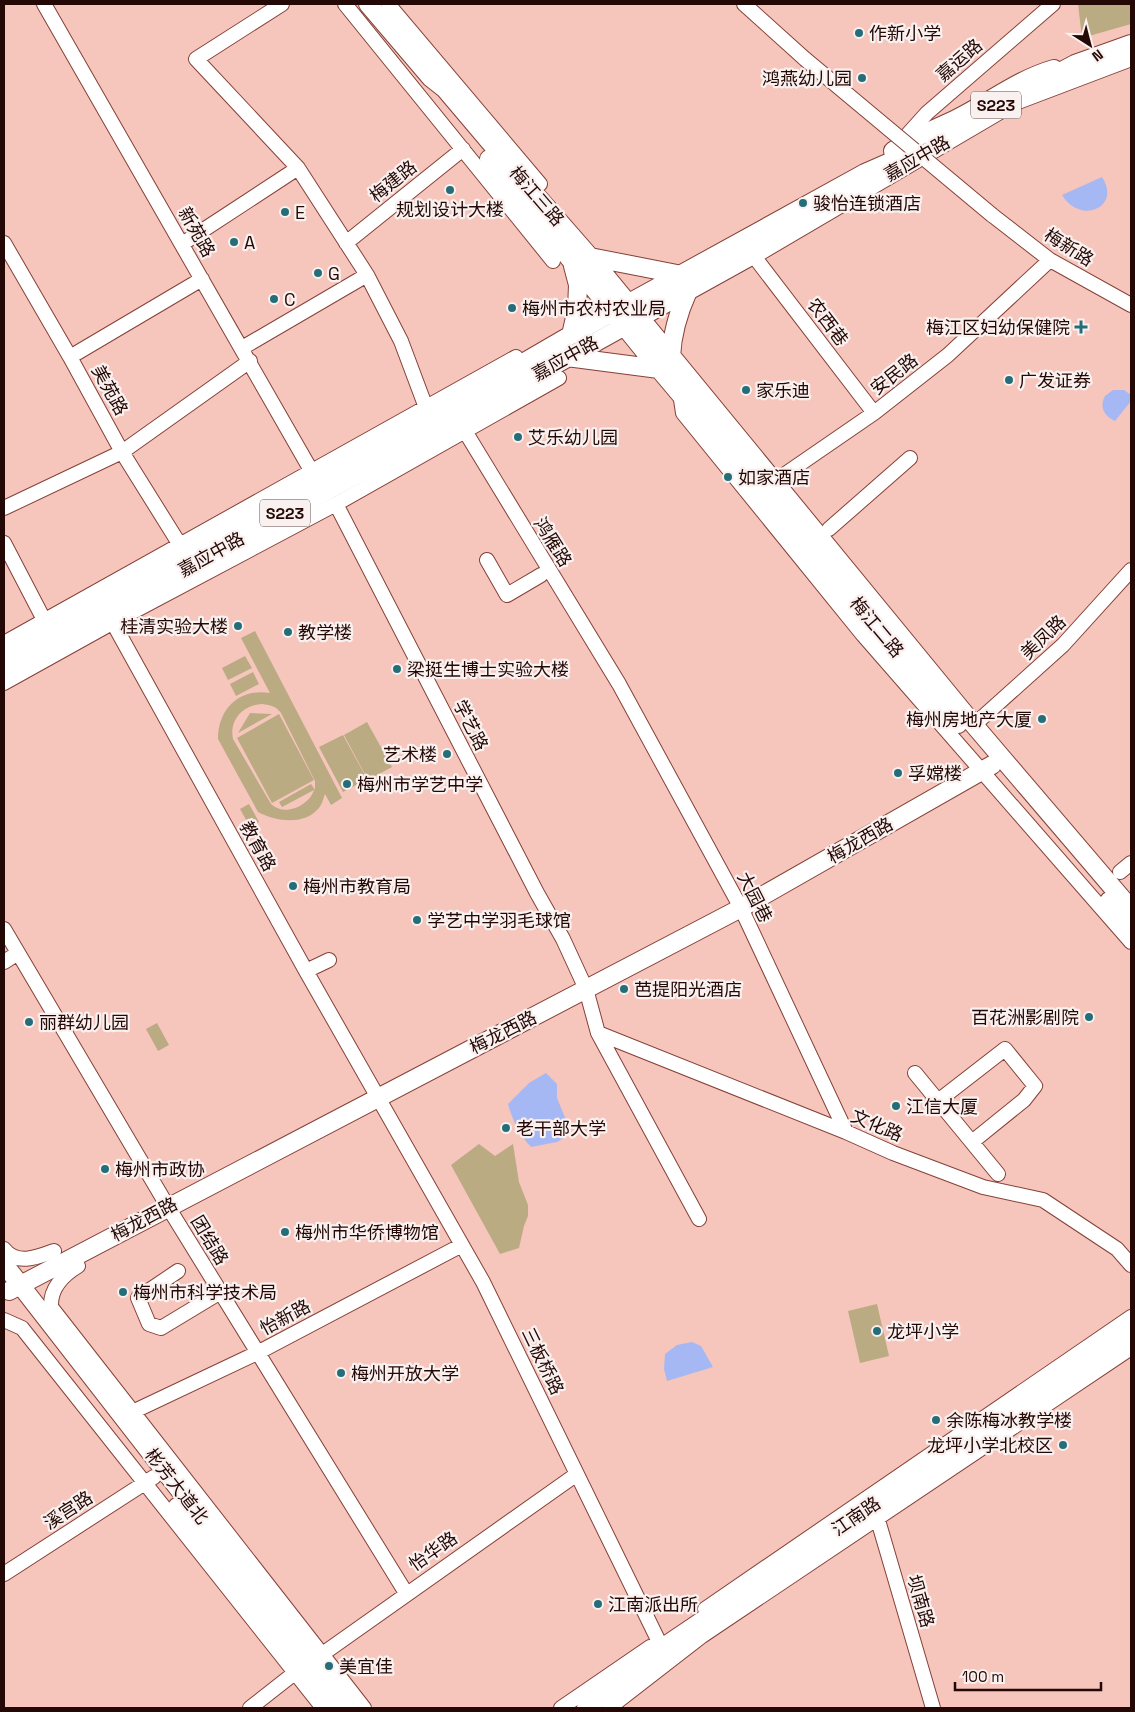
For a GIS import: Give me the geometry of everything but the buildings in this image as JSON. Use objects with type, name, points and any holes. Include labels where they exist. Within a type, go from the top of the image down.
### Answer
[{"type":"main road","name":"梅江三路","points":[[368,4],[431,78],[445,89],[590,257],[626,315]]},
{"type":"main road","name":"嘉应中路","points":[[4,670],[109,618],[461,425],[567,357],[626,315],[685,283],[864,172],[892,161],[1075,64],[1131,44]]},
{"type":"main road","name":"嘉应中路","points":[[685,283],[753,255],[882,178],[916,168],[937,157],[985,126],[1054,86],[1131,57]]},
{"type":"main road","points":[[864,172],[894,150],[925,132],[958,118],[1013,86],[1047,71],[1075,64]]},
{"type":"main road","name":"梅江三路","points":[[431,78],[437,95],[571,261],[626,315]]},
{"type":"main road","points":[[567,357],[665,363],[685,283],[590,257]]},
{"type":"main road","points":[[571,261],[578,285],[577,310],[572,335]]},
{"type":"main road","name":"嘉应中路","points":[[4,656],[183,549],[314,476],[572,335],[626,315]]},
{"type":"main road","name":"梅江二路","points":[[626,315],[665,363],[699,392],[776,478],[974,725],[1131,909]]},
{"type":"main road","name":"梅江二路","points":[[665,363],[679,392],[987,768],[1131,927]]},
{"type":"main road","name":"梅龙西路","points":[[9,1288],[741,908],[987,768]]},
{"type":"main road","name":"彬芳大道北","points":[[4,1264],[9,1288],[149,1480],[308,1664],[350,1708]]},
{"type":"main road","name":"彬芳大道北","points":[[9,1288],[127,1414],[308,1664],[334,1708]]},
{"type":"main road","name":"江南路","points":[[586,1708],[659,1643],[876,1511],[1131,1331]]},
{"type":"street","name":"新苑路","points":[[44,4],[250,361],[314,476]]},
{"type":"street","points":[[282,4],[196,59],[298,168],[367,275],[401,341],[425,405]]},
{"type":"street","points":[[345,4],[553,261]]},
{"type":"street","points":[[388,4],[540,184]]},
{"type":"street","name":"梅新路","points":[[744,4],[805,59],[992,215],[1050,260],[1131,305]]},
{"type":"street","name":"嘉运路","points":[[894,150],[927,113],[1053,4]]},
{"type":"street","name":"梅建路","points":[[346,242],[463,149]]},
{"type":"street","points":[[182,244],[298,168]]},
{"type":"street","name":"美苑路","points":[[4,243],[122,452],[183,549]]},
{"type":"street","name":"农西巷","points":[[753,255],[874,413]]},
{"type":"street","name":"安民路","points":[[776,478],[874,413],[948,356],[1050,260]]},
{"type":"street","points":[[242,348],[367,275]]},
{"type":"street","points":[[70,357],[202,279]]},
{"type":"street","points":[[314,476],[545,341]]},
{"type":"street","points":[[4,508],[122,452],[250,361]]},
{"type":"street","points":[[4,683],[109,618],[336,504],[461,425],[559,378]]},
{"type":"street","name":"鸿雁路","points":[[461,425],[619,684]]},
{"type":"street","points":[[828,529],[910,458]]},
{"type":"street","points":[[776,478],[1131,899]]},
{"type":"street","name":"学艺路","points":[[336,504],[563,939],[586,989],[598,1033],[699,1219]]},
{"type":"street","points":[[4,543],[42,616]]},
{"type":"street","points":[[4,643],[183,549]]},
{"type":"street","points":[[487,560],[508,595],[540,574]]},
{"type":"street","name":"美凤路","points":[[974,725],[1063,645],[1131,570]]},
{"type":"street","name":"教育路","points":[[109,618],[306,971],[379,1097]]},
{"type":"street","name":"大园巷","points":[[619,684],[741,908],[846,1132]]},
{"type":"street","points":[[987,768],[1131,942]]},
{"type":"street","points":[[1120,872],[1131,862]]},
{"type":"street","name":"团结路","points":[[4,929],[168,1206],[406,1594]]},
{"type":"street","points":[[4,962],[18,953]]},
{"type":"street","points":[[306,971],[329,960]]},
{"type":"street","name":"文化路","points":[[598,1033],[983,1187],[1043,1200],[1117,1249],[1131,1265]]},
{"type":"street","points":[[938,1101],[1005,1049],[1035,1086],[1024,1100],[972,1142]]},
{"type":"street","points":[[915,1073],[998,1174]]},
{"type":"street","name":"三板桥路","points":[[379,1097],[483,1282],[659,1643]]},
{"type":"street","name":"怡新路","points":[[127,1414],[257,1353],[462,1245]]},
{"type":"street","points":[[4,1249],[8,1254],[17,1259],[38,1257],[54,1251]]},
{"type":"street","points":[[78,1266],[61,1279],[50,1297],[51,1307],[127,1414]]},
{"type":"street","points":[[178,1271],[138,1298],[150,1324],[161,1328],[214,1296]]},
{"type":"street","points":[[561,1708],[659,1643],[1131,1316]]},
{"type":"street","points":[[4,1320],[22,1328],[149,1480]]},
{"type":"street","points":[[609,1708],[702,1636],[876,1511],[1131,1348]]},
{"type":"street","name":"怡华路","points":[[250,1708],[308,1664],[577,1474]]},
{"type":"street","name":"溪宫路","points":[[4,1574],[149,1480]]},
{"type":"street","name":"坝南路","points":[[876,1511],[933,1708]]},
{"type":"street","points":[[308,1664],[323,1708]]},
{"type":"street","points":[[308,1664],[364,1708]]},
{"type":"shaded area","points":[[1078,4],[1131,4],[1131,24],[1082,38]]},
{"type":"shaded area","points":[[255,631],[342,798],[331,805],[325,794],[319,807],[305,818],[289,820],[272,818],[258,812],[218,739],[222,718],[233,702],[249,694],[259,692],[270,693],[241,638]],"holes":[[[262,704],[275,707],[281,713],[315,781],[315,790],[311,784],[279,802],[282,807],[314,790],[307,801],[296,808],[282,810],[271,804],[233,739],[233,726],[239,715],[249,707]]]},
{"type":"shaded area","points":[[245,656],[252,668],[228,680],[222,668]]},
{"type":"shaded area","points":[[253,672],[259,684],[236,696],[230,684]]},
{"type":"shaded area","points":[[250,713],[272,714],[238,733]]},
{"type":"shaded area","points":[[279,714],[314,780],[272,803],[237,738]]},
{"type":"shaded area","points":[[367,722],[392,767],[368,780],[344,735]]},
{"type":"shaded area","points":[[343,735],[367,779],[343,792],[319,747]]},
{"type":"shaded area","points":[[249,804],[259,822],[250,827],[240,809]]},
{"type":"shaded area","points":[[157,1023],[169,1045],[158,1051],[146,1029]]},
{"type":"shaded area","points":[[479,1144],[495,1156],[513,1144],[519,1182],[528,1205],[528,1216],[519,1248],[500,1254],[451,1165]]},
{"type":"shaded area","points":[[877,1304],[889,1356],[860,1363],[848,1311]]},
{"type":"water","points":[[1102,177],[1107,188],[1107,197],[1103,204],[1096,209],[1088,211],[1079,209],[1070,204],[1062,195]]},
{"type":"water","points":[[1113,390],[1124,390],[1131,395],[1131,401],[1115,421],[1105,414],[1102,404],[1105,396]]},
{"type":"water","points":[[546,1073],[557,1084],[557,1098],[567,1127],[564,1138],[557,1142],[531,1147],[517,1127],[508,1104],[529,1083]]},
{"type":"water","points":[[692,1342],[701,1346],[713,1367],[667,1381],[664,1369],[665,1354],[677,1345]]},
{"type":"place","name":"作新小学","points":[[859,33]]},
{"type":"place","name":"鸿燕幼儿园","points":[[862,78]]},
{"type":"place","name":"规划设计大楼","points":[[450,190]]},
{"type":"place","name":"骏怡连锁酒店","points":[[803,203]]},
{"type":"place","name":"E","points":[[285,212]]},
{"type":"place","name":"A","points":[[234,242]]},
{"type":"place","name":"G","points":[[318,273]]},
{"type":"place","name":"C","points":[[274,299]]},
{"type":"place","name":"梅州市农村农业局","points":[[512,308]]},
{"type":"place","name":"梅江区妇幼保健院","points":[[1081,327]]},
{"type":"place","name":"广发证券","points":[[1009,380]]},
{"type":"place","name":"家乐迪","points":[[746,390]]},
{"type":"place","name":"艾乐幼儿园","points":[[518,437]]},
{"type":"place","name":"如家酒店","points":[[728,477]]},
{"type":"place","name":"桂清实验大楼","points":[[238,626]]},
{"type":"place","name":"教学楼","points":[[288,632]]},
{"type":"place","name":"梁挺生博士实验大楼","points":[[397,669]]},
{"type":"place","name":"梅州房地产大厦","points":[[1042,719]]},
{"type":"place","name":"艺术楼","points":[[447,754]]},
{"type":"place","name":"孚嫦楼","points":[[898,773]]},
{"type":"place","name":"梅州市学艺中学","points":[[347,784]]},
{"type":"place","name":"梅州市教育局","points":[[293,886]]},
{"type":"place","name":"学艺中学羽毛球馆","points":[[417,920]]},
{"type":"place","name":"芭提阳光酒店","points":[[624,989]]},
{"type":"place","name":"百花洲影剧院","points":[[1089,1017]]},
{"type":"place","name":"丽群幼儿园","points":[[29,1022]]},
{"type":"place","name":"江信大厦","points":[[896,1106]]},
{"type":"place","name":"老干部大学","points":[[506,1128]]},
{"type":"place","name":"梅州市政协","points":[[105,1169]]},
{"type":"place","name":"梅州市华侨博物馆","points":[[285,1232]]},
{"type":"place","name":"梅州市科学技术局","points":[[123,1292]]},
{"type":"place","name":"龙坪小学","points":[[877,1331]]},
{"type":"place","name":"梅州开放大学","points":[[341,1373]]},
{"type":"place","name":"余陈梅冰教学楼","points":[[936,1420]]},
{"type":"place","name":"龙坪小学北校区","points":[[1063,1445]]},
{"type":"place","name":"江南派出所","points":[[598,1604]]},
{"type":"place","name":"美宜佳","points":[[329,1666]]}]
